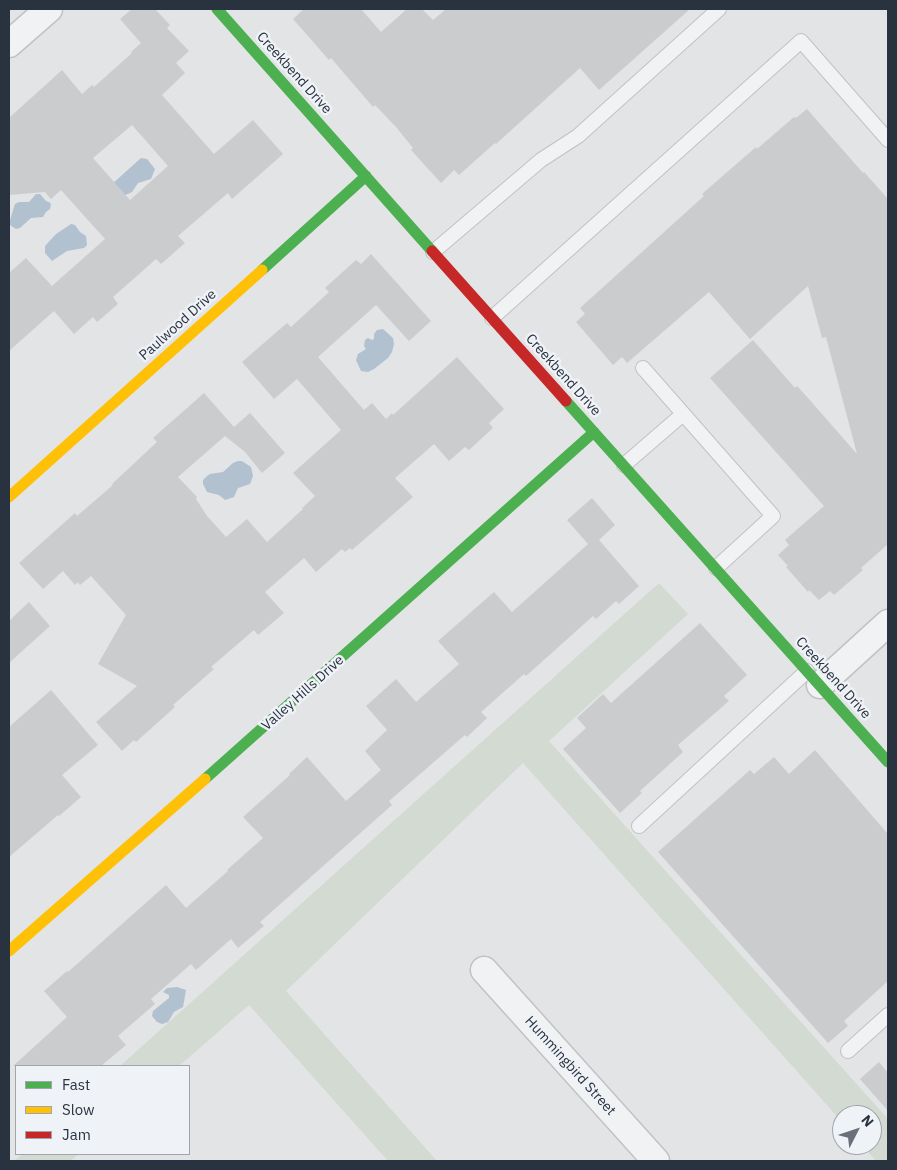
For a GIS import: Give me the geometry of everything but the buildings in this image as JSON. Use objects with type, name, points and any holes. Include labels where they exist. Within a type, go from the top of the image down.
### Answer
[{"type":"street","points":[[9,44],[48,9]]},
{"type":"street","name":"Creekbend Drive","points":[[217,9],[888,762]]},
{"type":"street","name":"Paulwood Drive","points":[[9,497],[366,176]]},
{"type":"street","name":"Valley Hills Drive","points":[[9,951],[271,721],[594,432]]},
{"type":"street","points":[[814,678],[888,623]]},
{"type":"street","name":"Hummingbird Street","points":[[484,970],[656,1161]]},
{"type":"lane","points":[[433,252],[541,160],[578,136],[719,9]]},
{"type":"lane","points":[[492,318],[801,41],[888,140]]},
{"type":"lane","points":[[644,368],[773,516],[716,568]]},
{"type":"lane","points":[[624,465],[683,414]]},
{"type":"lane","points":[[639,826],[814,678]]},
{"type":"lane","points":[[848,1051],[888,1015]]},
{"type":"shaded area","points":[[659,583],[688,614],[549,741],[875,1105],[832,1105],[832,1111],[523,763],[286,991],[437,1161],[388,1161],[249,1005],[180,1065],[121,1065]]},
{"type":"shaded area","points":[[882,1112],[888,1119],[888,1161],[876,1161],[871,1155],[882,1155]]},
{"type":"shaded area","points":[[22,1155],[78,1155],[70,1161],[14,1161]]},
{"type":"water","points":[[141,158],[147,159],[155,169],[151,179],[138,183],[132,192],[121,197],[111,185]]},
{"type":"water","points":[[36,194],[40,194],[51,204],[50,209],[43,217],[31,218],[20,228],[16,229],[10,225],[15,204],[29,202]]},
{"type":"water","points":[[71,224],[75,225],[86,236],[87,245],[84,248],[67,251],[52,261],[45,253],[45,246],[56,234]]},
{"type":"water","points":[[383,329],[393,338],[392,352],[388,358],[374,369],[368,372],[361,371],[356,360],[358,354],[366,349],[364,346],[365,340],[368,338],[374,339],[374,334],[377,330]]},
{"type":"water","points":[[238,461],[242,461],[251,467],[253,476],[250,484],[238,488],[234,497],[225,500],[219,495],[207,492],[203,480],[207,476],[223,472]]},
{"type":"water","points":[[177,987],[186,990],[183,1007],[174,1012],[168,1022],[162,1024],[157,1022],[152,1016],[153,1011],[169,998],[169,995],[163,992],[167,988]]},
{"type":"traffic: fast","points":[[217,9],[432,251]]},
{"type":"traffic: fast","points":[[262,270],[366,176]]},
{"type":"traffic: fast","points":[[566,401],[888,762]]},
{"type":"traffic: fast","points":[[205,779],[594,432]]},
{"type":"traffic: slow","points":[[9,497],[262,270]]},
{"type":"traffic: slow","points":[[9,951],[205,779]]},
{"type":"traffic: jam","points":[[432,251],[566,401]]}]
